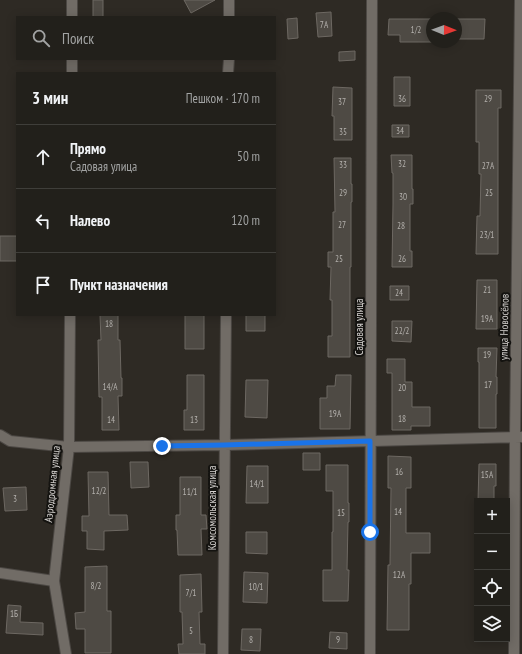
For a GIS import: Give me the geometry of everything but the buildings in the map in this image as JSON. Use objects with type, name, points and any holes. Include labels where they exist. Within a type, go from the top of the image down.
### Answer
[{"type":"street","points":[[72,0],[72,16]]},
{"type":"street","name":"Садовая улица","points":[[370,654],[372,0]]},
{"type":"street","name":"улица Новосёлов","points":[[514,654],[518,437],[520,0]]},
{"type":"street","points":[[229,1],[229,16]]},
{"type":"street","points":[[72,60],[72,72]]},
{"type":"street","points":[[228,72],[229,60]]},
{"type":"street","name":"Аэродромная улица","points":[[66,654],[54,581],[68,446],[70,316]]},
{"type":"street","name":"Комсомольская улица","points":[[223,654],[226,316]]},
{"type":"street","points":[[0,435],[10,441],[68,446],[224,445],[518,437]]},
{"type":"street","points":[[0,573],[54,581]]},
{"type":"route","points":[[162,446],[370,441],[370,532]]}]
